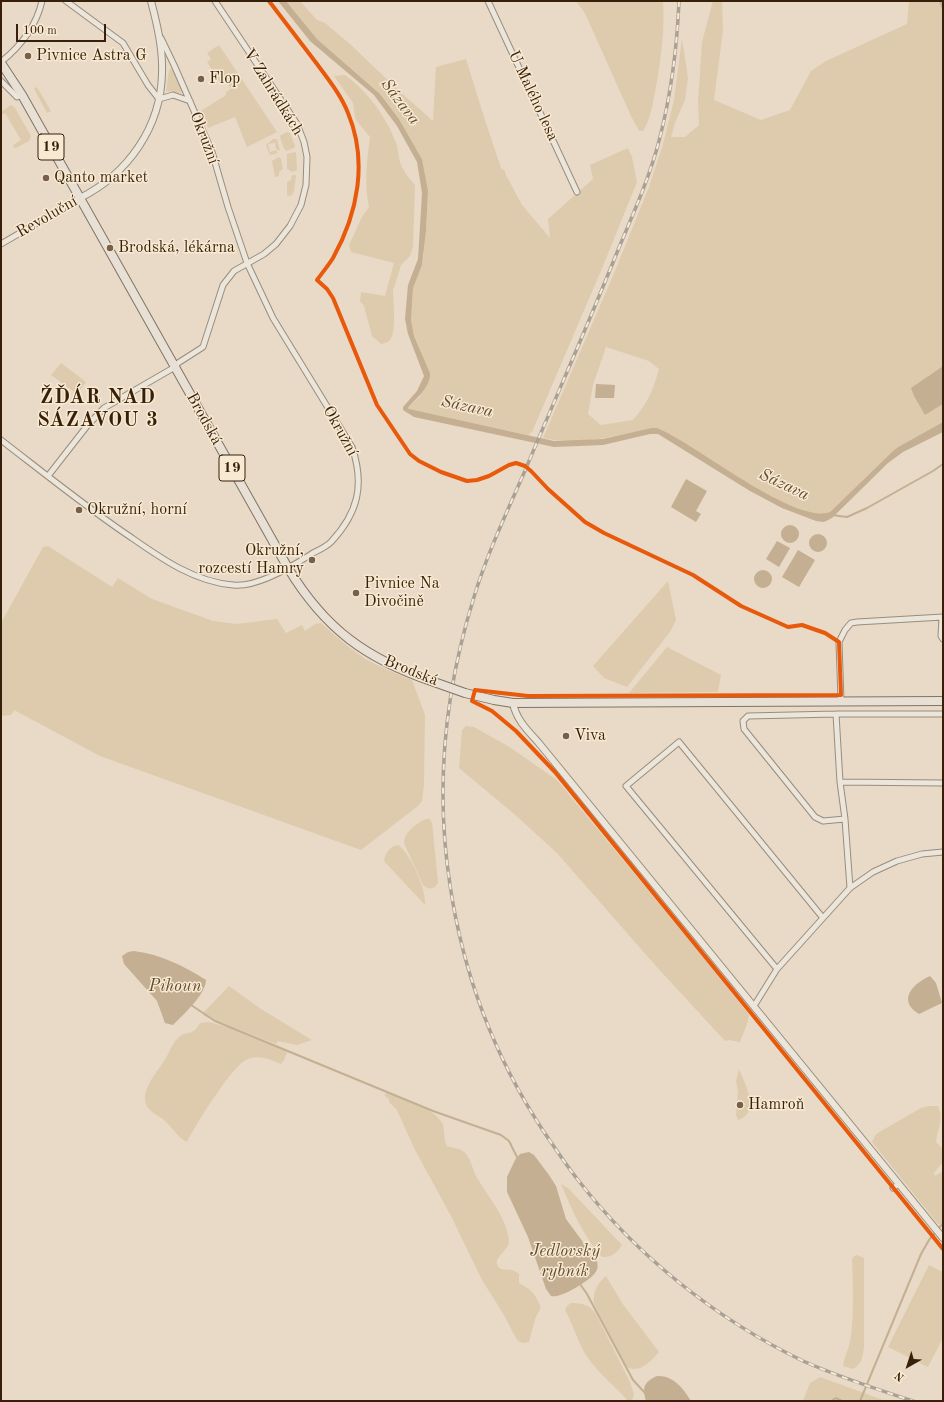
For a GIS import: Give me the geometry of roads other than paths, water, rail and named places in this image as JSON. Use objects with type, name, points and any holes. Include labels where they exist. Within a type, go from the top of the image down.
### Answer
[{"type":"main road","name":"19","points":[[1,62],[22,95]]},
{"type":"main road","name":"Brodská","points":[[22,95],[288,568],[313,605],[323,617],[349,640],[387,663],[465,693],[513,703]]},
{"type":"main road","name":"19","points":[[513,703],[943,701]]},
{"type":"street","points":[[1,62],[20,46],[30,32],[42,1]]},
{"type":"street","points":[[66,1],[123,43],[148,85],[160,99],[173,95],[190,101]]},
{"type":"street","name":"Revoluční","points":[[1,244],[89,194],[113,176],[138,149],[153,122],[160,99],[162,72],[159,35],[151,1]]},
{"type":"street","name":"V Zahrádkách","points":[[48,476],[87,426],[104,408],[175,367],[178,363],[203,347],[223,285],[234,271],[264,254],[276,244],[290,226],[301,205],[306,185],[307,157],[304,142],[297,124],[215,1]]},
{"type":"street","name":"U Malého lesa","points":[[488,1],[577,192]]},
{"type":"street","name":"Okružní","points":[[1,440],[131,538],[181,569],[214,582],[243,586],[288,568],[329,544],[344,526],[354,507],[357,498],[359,470],[352,448],[273,318],[247,263],[212,152],[159,35]]},
{"type":"street","points":[[1,80],[17,97],[22,95]]},
{"type":"street","points":[[841,701],[839,642],[845,630],[851,623],[942,617],[941,636],[943,640]]},
{"type":"street","points":[[513,703],[514,711],[520,722],[538,742],[943,1238]]},
{"type":"street","points":[[836,714],[840,782],[845,819],[850,888]]},
{"type":"street","points":[[845,819],[823,820],[815,817],[744,729],[743,721],[748,716],[943,714]]},
{"type":"street","points":[[777,969],[626,786],[679,742],[823,918]]},
{"type":"street","points":[[840,782],[943,783]]},
{"type":"street","points":[[754,1006],[777,969],[850,888],[873,872],[897,861],[922,854],[943,852]]},
{"type":"street","points":[[893,1188],[898,1184]]},
{"type":"water","points":[[278,1],[286,1],[317,39],[380,94],[399,119],[422,159],[428,191],[426,231],[422,265],[413,288],[411,320],[414,336],[430,373],[430,378],[426,388],[408,408],[409,409],[554,441],[603,439],[657,428],[674,436],[769,495],[793,506],[814,513],[830,512],[898,447],[943,422],[943,432],[903,452],[888,463],[832,518],[824,522],[816,521],[782,508],[750,491],[658,434],[650,434],[603,445],[554,447],[414,417],[403,410],[403,407],[417,391],[424,376],[408,334],[405,319],[408,285],[418,259],[422,193],[417,162],[397,126],[374,95],[310,41]]},
{"type":"water","points":[[943,366],[943,404],[925,415],[911,388]]},
{"type":"water","points":[[596,384],[615,385],[614,398],[595,398]]},
{"type":"water","points":[[686,479],[707,491],[696,511],[701,514],[696,522],[671,507]]},
{"type":"water","points":[[790,525],[796,528],[799,534],[796,540],[790,543],[784,540],[781,534],[784,528]]},
{"type":"water","points":[[818,534],[824,537],[827,543],[824,549],[818,552],[812,549],[809,543],[812,537]]},
{"type":"water","points":[[777,541],[790,548],[779,567],[766,559]]},
{"type":"water","points":[[798,550],[815,560],[799,587],[782,577]]},
{"type":"water","points":[[763,570],[769,573],[772,579],[769,585],[763,588],[757,585],[754,579],[757,573]]},
{"type":"water","name":"Pihoun","points":[[134,951],[154,955],[172,961],[206,980],[205,986],[198,998],[173,1025],[165,1023],[157,1001],[124,964],[122,956],[128,952]]},
{"type":"water","points":[[930,976],[936,983],[942,1003],[919,1014],[912,1009],[908,998],[913,987]]},
{"type":"water","name":"Jedlovský rybník","points":[[529,1152],[534,1155],[556,1186],[566,1219],[597,1261],[597,1269],[592,1276],[581,1285],[561,1295],[551,1296],[546,1289],[528,1237],[507,1192],[507,1177],[515,1160],[520,1154]]},
{"type":"water","points":[[657,1376],[663,1376],[673,1380],[685,1392],[691,1401],[646,1401],[644,1392],[645,1386],[649,1380]]},
{"type":"waterway","points":[[940,1],[943,9]]},
{"type":"waterway","points":[[832,515],[847,517],[867,508],[943,464]]},
{"type":"waterway","points":[[191,1005],[215,1021],[433,1111],[501,1135],[509,1141],[518,1159]]},
{"type":"waterway","points":[[860,1401],[921,1254],[929,1240],[943,1223]]},
{"type":"waterway","points":[[580,1284],[587,1294],[633,1380],[645,1393]]},
{"type":"waterway","points":[[831,1401],[836,1398],[842,1401]]},
{"type":"railway","points":[[679,1],[677,37],[670,89],[659,141],[650,169],[595,306],[491,550],[479,581],[464,632],[450,703],[443,776],[443,812],[450,885],[463,950],[473,982],[496,1045],[510,1075],[544,1132],[601,1208],[652,1260],[680,1283],[739,1326],[803,1361],[844,1378],[913,1401]]},
{"type":"place","name":"Pivnice Astra G","points":[[28,56]]},
{"type":"place","name":"Flop","points":[[201,79]]},
{"type":"place","name":"Qanto market","points":[[46,178]]},
{"type":"place","name":"Brodská, lékárna","points":[[110,248]]},
{"type":"place","name":"Okružní, horní","points":[[79,510]]},
{"type":"place","name":"Okružní, rozcestí Hamry","points":[[312,560]]},
{"type":"place","name":"Pivnice Na Divočině","points":[[356,593]]},
{"type":"place","name":"Viva","points":[[566,736]]},
{"type":"place","name":"Hamroň","points":[[740,1105]]},
{"type":"district","name":"ŽĎÁR NAD SÁZAVOU 3","points":[[98,410]]},
{"type":"water label","name":"Sázava","points":[[400,102]]},
{"type":"water label","name":"Sázava","points":[[467,407]]},
{"type":"water label","name":"Sázava","points":[[784,485]]}]
